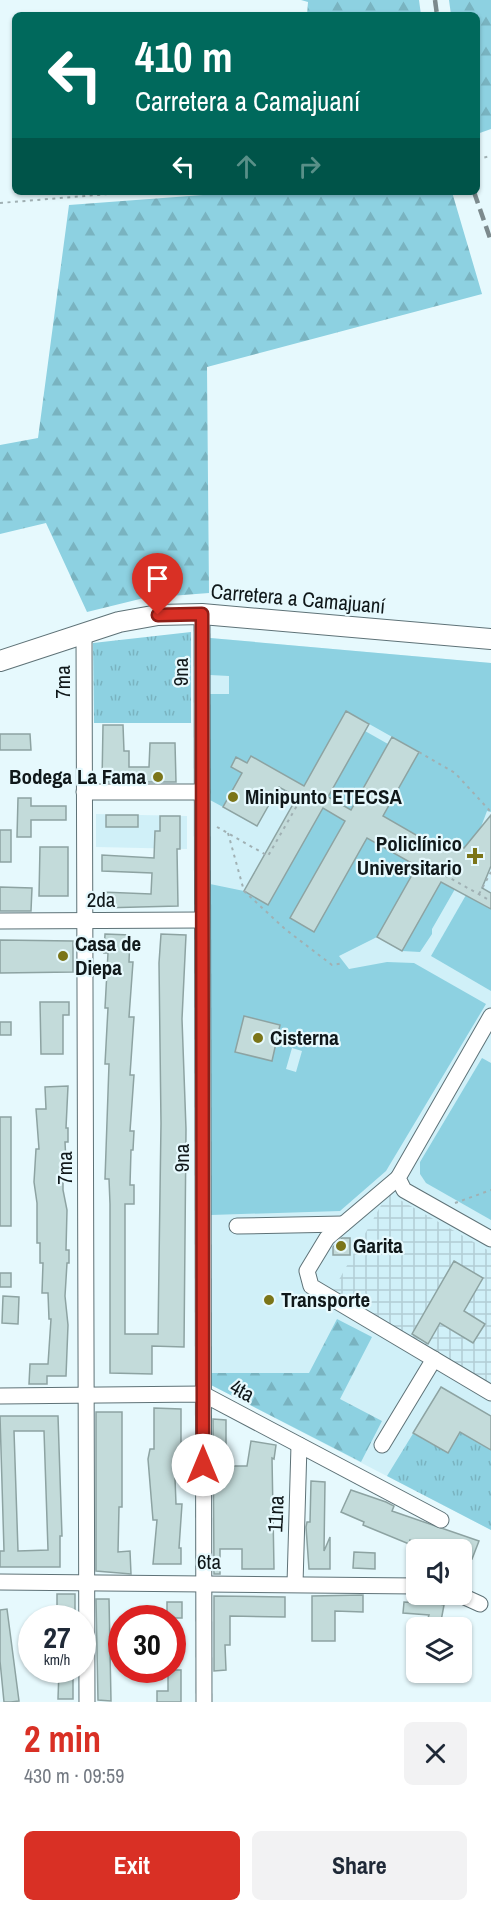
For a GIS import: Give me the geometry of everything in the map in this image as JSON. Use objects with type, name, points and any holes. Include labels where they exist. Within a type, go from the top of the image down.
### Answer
[{"type":"main road","name":"Carretera a Camajuaní","points":[[0,661],[84,633],[129,620],[158,615],[202,614],[491,639]]},
{"type":"street","name":"9na","points":[[202,614],[204,1702]]},
{"type":"street","name":"7ma","points":[[84,633],[87,1702]]},
{"type":"street","points":[[84,792],[202,792]]},
{"type":"street","name":"2da","points":[[0,921],[202,920]]},
{"type":"street","points":[[491,1016],[398,1178],[327,1238],[307,1271],[311,1286],[491,1393]]},
{"type":"street","points":[[398,1178],[404,1190],[491,1239]]},
{"type":"street","points":[[237,1226],[343,1224]]},
{"type":"street","points":[[382,1445],[434,1359]]},
{"type":"street","name":"4ta","points":[[0,1396],[203,1394],[441,1520]]},
{"type":"street","name":"11na","points":[[295,1584],[299,1445]]},
{"type":"street","name":"6ta","points":[[0,1582],[406,1586]]},
{"type":"street","points":[[472,1600],[480,1604]]},
{"type":"path","points":[[0,203],[96,195]]},
{"type":"path","points":[[419,752],[455,773],[491,812]]},
{"type":"path","points":[[202,818],[268,856],[306,790]]},
{"type":"path","points":[[228,833],[244,891],[285,929],[332,964],[344,963]]},
{"type":"path","points":[[432,868],[491,901]]},
{"type":"path","points":[[479,894],[491,872]]},
{"type":"path","points":[[460,892],[464,886]]},
{"type":"path","points":[[434,1207],[462,1202],[491,1190]]},
{"type":"shaded area","points":[[210,638],[491,663],[491,1530],[211,1385]]},
{"type":"shaded area","points":[[96,814],[187,816],[187,849],[96,847]]},
{"type":"shaded area","points":[[388,1193],[491,1252],[491,1384],[332,1292]]},
{"type":"green space","points":[[301,0],[419,0],[421,12],[307,12],[308,2]]},
{"type":"green space","points":[[449,0],[491,0],[491,129],[480,133],[480,12],[451,12]]},
{"type":"green space","points":[[203,195],[453,195],[482,294],[207,367],[209,593],[144,598],[87,612],[46,523],[0,534],[0,445],[38,438],[69,205]]},
{"type":"green space","points":[[191,632],[191,723],[94,723],[93,643]]},
{"type":"green space","points":[[210,638],[491,663],[491,812],[487,811],[481,827],[453,863],[439,848],[383,816],[419,752],[346,711],[304,786],[251,756],[247,763],[236,757],[231,767],[242,773],[223,807],[210,800],[210,694],[229,694],[229,676],[210,675]]},
{"type":"green space","points":[[365,731],[388,744],[351,810],[328,797]]},
{"type":"green space","points":[[323,808],[345,821],[290,918],[313,931],[367,838],[417,866],[377,937],[339,956],[349,969],[387,962],[414,963],[486,1004],[386,1171],[340,1211],[211,1215],[210,884],[244,891],[268,905]],"holes":[[[292,1048],[302,1051],[296,1072],[286,1069]]]},
{"type":"green space","points":[[441,882],[455,889],[432,929],[432,934],[420,952],[402,951]]},
{"type":"green space","points":[[466,895],[491,909],[491,991],[431,956]]},
{"type":"green space","points":[[482,1058],[491,1063],[491,1220],[426,1183],[420,1174],[420,1162]]},
{"type":"green space","points":[[337,1319],[372,1337],[340,1399],[382,1421],[361,1462],[211,1385],[210,1373],[309,1373]]},
{"type":"green space","points":[[414,1432],[448,1453],[460,1432],[491,1450],[491,1530],[387,1476]]},
{"type":"building","points":[[346,711],[369,724],[328,797],[351,810],[392,737],[419,752],[383,816],[442,850],[448,839],[464,848],[491,815],[491,866],[482,888],[491,893],[491,909],[441,882],[402,951],[377,937],[417,866],[367,838],[314,932],[290,918],[345,821],[323,808],[268,905],[244,891],[297,797],[279,787],[257,826],[223,807],[242,773],[231,767],[236,757],[247,763],[251,756],[304,786]]},
{"type":"building","points":[[103,725],[123,725],[124,751],[129,751],[129,767],[149,767],[150,743],[175,743],[176,782],[102,782]]},
{"type":"building","points":[[0,734],[30,734],[31,750],[0,750]]},
{"type":"building","points":[[18,798],[31,798],[31,806],[66,806],[66,820],[31,820],[31,837],[17,837]]},
{"type":"building","points":[[106,815],[138,815],[138,827],[106,827]]},
{"type":"building","points":[[160,816],[180,816],[180,849],[177,849],[178,906],[101,908],[102,892],[151,894],[152,873],[102,871],[102,855],[154,858],[155,831],[160,831]]},
{"type":"building","points":[[0,830],[11,830],[11,862],[0,862]]},
{"type":"building","points":[[40,847],[68,847],[68,896],[39,896]]},
{"type":"building","points":[[0,887],[32,888],[31,911],[0,911]]},
{"type":"building","points":[[105,934],[130,935],[129,962],[133,962],[129,1017],[134,1017],[130,1075],[134,1075],[130,1131],[134,1131],[130,1185],[134,1185],[134,1204],[125,1204],[125,1334],[158,1334],[161,934],[186,935],[182,1019],[186,1129],[184,1347],[152,1346],[152,1374],[110,1373],[110,1204],[109,1179],[105,1179],[109,1064],[105,1064],[108,953],[104,953]]},
{"type":"building","points":[[0,940],[73,941],[73,972],[0,973]]},
{"type":"building","points":[[40,1002],[69,1002],[69,1015],[63,1015],[63,1054],[41,1054]]},
{"type":"building","name":"Cisterna","points":[[244,1016],[280,1025],[272,1061],[235,1052]]},
{"type":"building","points":[[0,1022],[11,1022],[11,1035],[0,1035]]},
{"type":"building","points":[[68,1086],[66,1128],[68,1128],[68,1142],[65,1142],[66,1162],[63,1162],[63,1190],[67,1210],[66,1250],[69,1250],[65,1296],[68,1325],[66,1376],[47,1376],[47,1384],[29,1384],[30,1364],[48,1364],[51,1319],[49,1319],[48,1293],[42,1293],[43,1263],[40,1263],[40,1243],[37,1243],[37,1203],[34,1182],[36,1149],[39,1149],[36,1109],[46,1109],[45,1087]]},
{"type":"building","points":[[0,1117],[11,1117],[11,1226],[0,1226]]},
{"type":"building","name":"Garita","points":[[342,1238],[350,1238],[350,1255],[333,1255],[333,1247]]},
{"type":"building","points":[[454,1261],[483,1278],[464,1311],[485,1324],[473,1343],[440,1323],[428,1344],[412,1334]]},
{"type":"building","points":[[0,1273],[11,1273],[11,1287],[0,1287]]},
{"type":"building","points":[[3,1296],[19,1297],[18,1324],[2,1323]]},
{"type":"building","points":[[441,1387],[491,1416],[491,1450],[460,1432],[448,1453],[413,1433]]},
{"type":"building","points":[[154,1408],[181,1409],[181,1477],[175,1478],[176,1504],[182,1504],[179,1548],[181,1548],[181,1564],[153,1564],[157,1520],[153,1520],[148,1459],[150,1449],[154,1449]]},
{"type":"building","points":[[96,1412],[122,1412],[122,1507],[119,1507],[118,1552],[130,1551],[131,1574],[96,1571]]},
{"type":"building","points":[[0,1416],[58,1416],[62,1536],[60,1536],[60,1567],[0,1567],[0,1551],[4,1551]],"holes":[[[14,1431],[44,1431],[48,1550],[18,1551]]]},
{"type":"building","points":[[213,1419],[226,1420],[226,1466],[247,1466],[251,1441],[276,1445],[274,1459],[272,1458],[274,1569],[242,1569],[242,1549],[220,1549],[220,1574],[214,1574]]},
{"type":"building","points":[[311,1481],[325,1482],[324,1551],[330,1537],[330,1569],[309,1569],[306,1527],[307,1522],[310,1522]]},
{"type":"building","points":[[351,1490],[394,1506],[392,1511],[479,1541],[472,1559],[472,1539],[406,1539],[406,1543],[363,1525],[364,1522],[341,1512]]},
{"type":"building","points":[[354,1552],[375,1553],[375,1569],[353,1568]]},
{"type":"building","points":[[57,1594],[75,1594],[75,1605],[57,1605]]},
{"type":"building","points":[[363,1595],[363,1612],[335,1611],[335,1641],[312,1641],[312,1596]]},
{"type":"building","points":[[214,1596],[285,1597],[285,1617],[230,1616],[230,1645],[225,1645],[226,1670],[214,1671]]},
{"type":"building","points":[[96,1599],[109,1599],[108,1683],[111,1683],[111,1701],[98,1700]]},
{"type":"building","points":[[167,1602],[182,1602],[182,1605],[167,1605]]},
{"type":"building","points":[[404,1602],[406,1605],[444,1605],[442,1617],[403,1613]]},
{"type":"building","points":[[7,1609],[19,1701],[11,1702],[4,1702],[0,1661],[0,1610]]},
{"type":"building","points":[[59,1683],[73,1683],[73,1699],[58,1699]]},
{"type":"building","points":[[168,1683],[181,1683],[181,1702],[157,1702],[157,1691],[168,1691]]},
{"type":"railway","points":[[435,0],[437,12]]},
{"type":"railway","points":[[475,195],[491,241]]},
{"type":"place","name":"Bodega La Fama","points":[[158,777]]},
{"type":"place","name":"Minipunto ETECSA","points":[[233,797]]},
{"type":"place","name":"Policlínico Universitario","points":[[475,856]]},
{"type":"place","name":"Casa de Diepa","points":[[63,956]]},
{"type":"place","name":"Cisterna","points":[[258,1038]]},
{"type":"place","name":"Garita","points":[[341,1246]]},
{"type":"place","name":"Transporte","points":[[269,1300]]},
{"type":"route","points":[[158,615],[202,614],[203,1465]]}]
